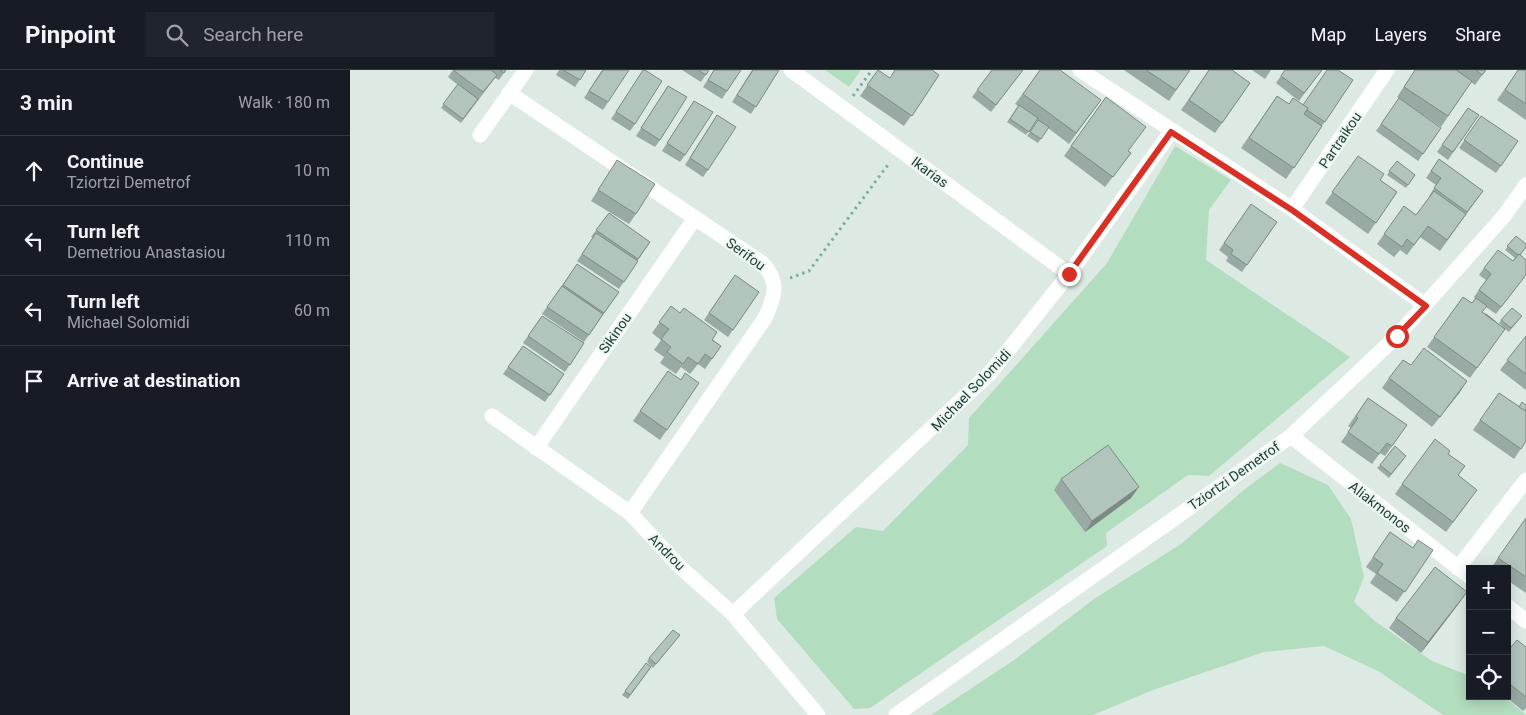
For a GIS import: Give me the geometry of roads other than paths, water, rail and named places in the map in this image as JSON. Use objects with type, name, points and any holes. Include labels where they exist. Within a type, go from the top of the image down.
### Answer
[{"type":"street","points":[[480,135],[526,70]]},
{"type":"street","name":"Ikarias","points":[[791,70],[1069,274]]},
{"type":"street","points":[[1080,70],[1171,132],[1292,210],[1426,306]]},
{"type":"street","name":"Partraikou","points":[[1292,210],[1382,72]]},
{"type":"street","name":"Serifou","points":[[509,93],[762,263],[769,270],[775,284],[775,292],[765,318],[630,513]]},
{"type":"street","name":"Michael Solomidi","points":[[733,614],[990,372],[1069,274],[1171,132]]},
{"type":"street","name":"Tziortzi Demetrof","points":[[896,715],[1291,436],[1426,306],[1504,216],[1526,186]]},
{"type":"street","name":"Sikinou","points":[[536,448],[694,218]]},
{"type":"street","name":"Androu","points":[[492,416],[630,513],[680,567],[733,614],[818,715]]},
{"type":"street","name":"Aliakmonos","points":[[1291,436],[1464,572]]},
{"type":"street","points":[[1464,572],[1526,480]]},
{"type":"street","points":[[1511,609],[1526,621]]}]
